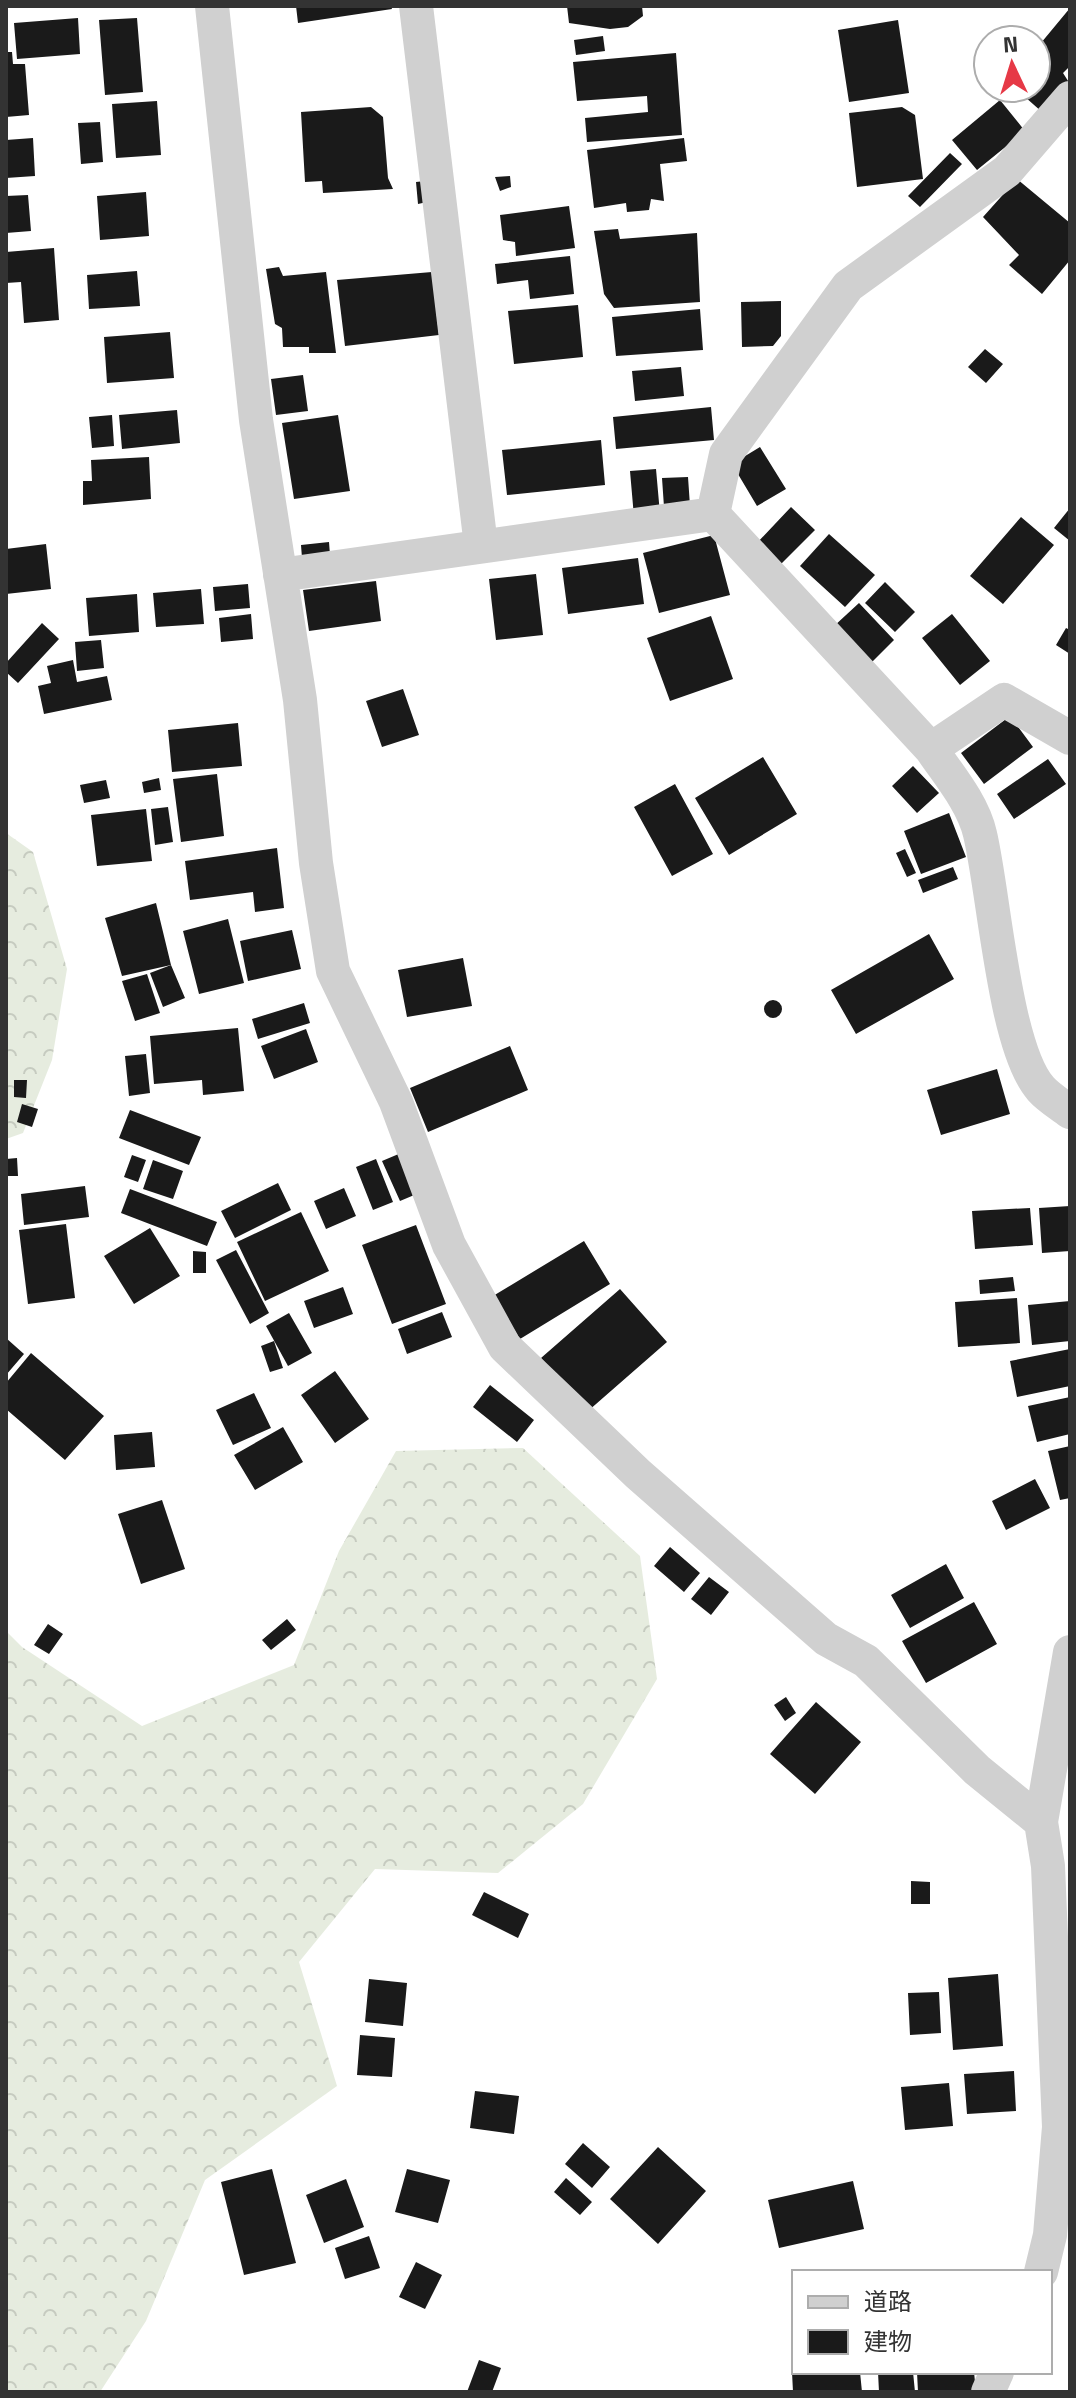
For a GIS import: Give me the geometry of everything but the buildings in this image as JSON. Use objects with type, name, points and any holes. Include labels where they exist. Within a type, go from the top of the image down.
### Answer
[{"type":"street","points":[[212,6],[256,420],[300,700],[316,863],[333,971],[396,1102],[449,1245],[505,1347],[638,1474],[826,1639],[866,1661],[977,1770],[1041,1822]]},
{"type":"street","points":[[416,6],[481,546]]},
{"type":"street","points":[[713,514],[726,454],[848,286],[1007,171],[1070,98]]},
{"type":"street","points":[[280,575],[713,514]]},
{"type":"street","points":[[713,514],[931,749],[960,792],[980,831],[993,922],[1021,1050],[1040,1088],[1070,1112]]},
{"type":"street","points":[[931,749],[1004,700],[1070,738]]},
{"type":"street","points":[[1041,2270],[1050,2235],[1059,2127],[1048,1866],[1041,1822],[1070,1652]]},
{"type":"green space","points":[[6,833],[33,852],[67,969],[52,1060],[23,1133],[6,1139]]},
{"type":"green space","points":[[523,1448],[640,1556],[657,1679],[583,1804],[498,1873],[375,1869],[299,1962],[337,2086],[205,2180],[146,2321],[100,2392],[6,2392],[6,1631],[22,1647],[142,1726],[294,1665],[339,1551],[396,1451]]}]
